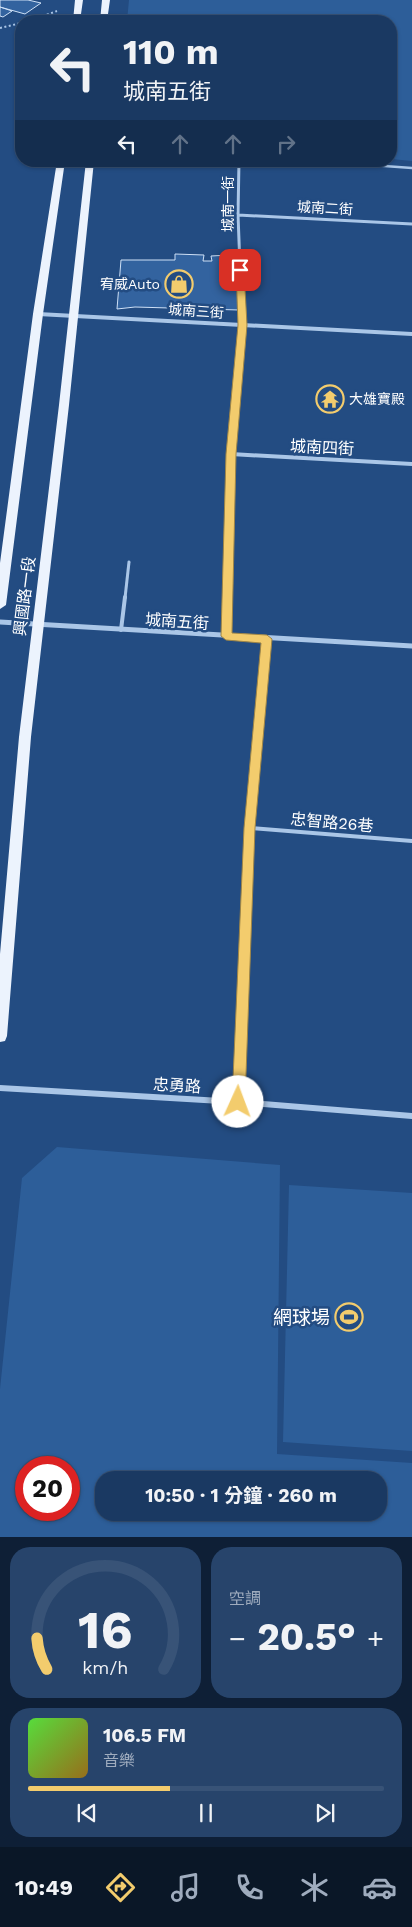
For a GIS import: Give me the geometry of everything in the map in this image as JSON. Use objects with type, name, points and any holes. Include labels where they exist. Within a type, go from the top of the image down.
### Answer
[{"type":"main road","points":[[77,15],[79,0]]},
{"type":"main road","points":[[105,15],[106,0]]},
{"type":"main road","name":"興國路一段","points":[[0,605],[38,314],[60,167]]},
{"type":"main road","name":"興國路一段","points":[[0,1036],[25,737],[89,167]]},
{"type":"street","name":"城南一街","points":[[226,636],[231,454],[243,325],[238,215],[239,167]]},
{"type":"street","name":"城南二街","points":[[238,215],[412,224]]},
{"type":"street","name":"城南三街","points":[[38,314],[412,334]]},
{"type":"street","name":"城南四街","points":[[231,454],[412,464]]},
{"type":"street","name":"城南五街","points":[[0,622],[412,646]]},
{"type":"street","name":"忠勇路","points":[[0,1088],[238,1102],[412,1116]]},
{"type":"lane","points":[[397,167],[412,168]]},
{"type":"lane","points":[[121,630],[129,562]]},
{"type":"lane","points":[[238,1102],[250,828],[267,639]]},
{"type":"lane","name":"忠智路26巷","points":[[250,828],[412,841]]},
{"type":"path","points":[[0,28],[15,24]]},
{"type":"shaded area","points":[[129,0],[412,0],[412,161],[397,160],[397,15],[128,15]]},
{"type":"shaded area","points":[[57,1147],[280,1165],[277,1454],[412,1463],[412,1537],[0,1537],[0,1389],[22,1178]]},
{"type":"shaded area","name":"網球場","points":[[289,1185],[412,1193],[412,1451],[283,1442]]},
{"type":"building","points":[[0,0],[28,0],[41,3],[25,14],[0,7]]},
{"type":"building","points":[[0,7],[12,11],[3,17],[0,16]]},
{"type":"building","name":"宥威Auto","points":[[175,254],[204,255],[203,261],[212,261],[211,256],[229,255],[229,260],[239,260],[239,310],[135,307],[117,309],[121,260],[175,260]]},
{"type":"place","name":"宥威Auto","points":[[179,284]]},
{"type":"place","name":"大雄寶殿","points":[[330,399]]},
{"type":"place","name":"網球場","points":[[349,1317]]},
{"type":"route","points":[[238,1102],[250,828],[267,639],[226,636],[231,454],[243,325],[240,270]]}]
